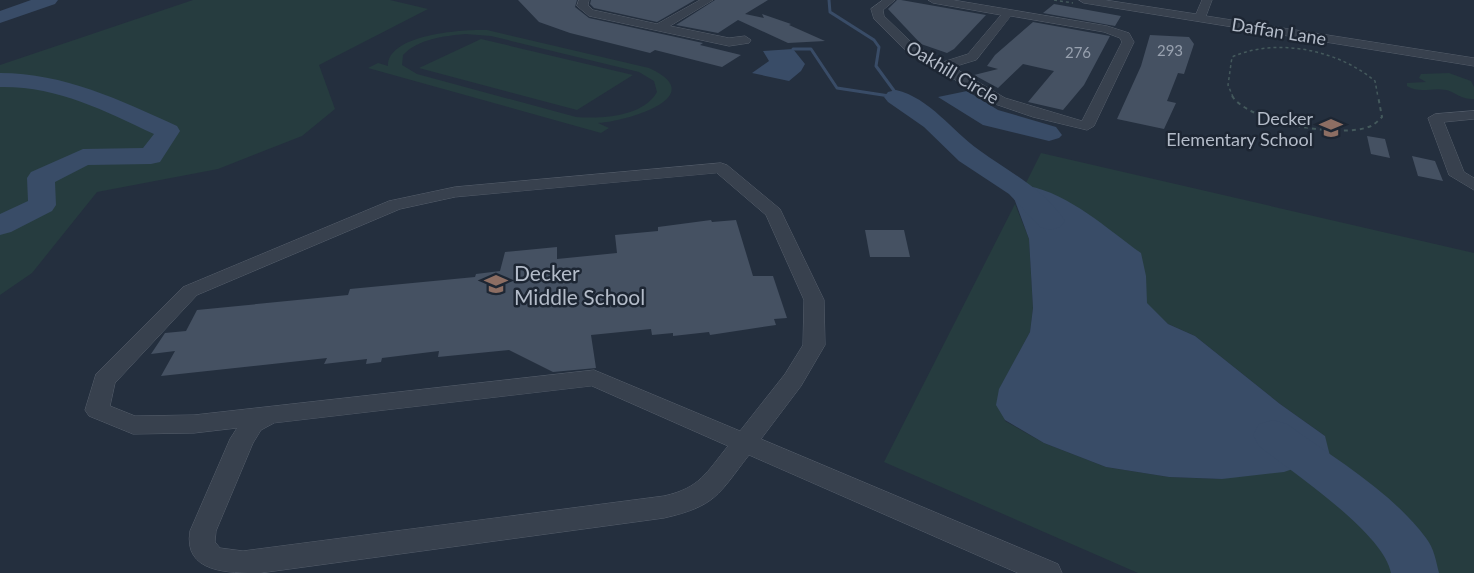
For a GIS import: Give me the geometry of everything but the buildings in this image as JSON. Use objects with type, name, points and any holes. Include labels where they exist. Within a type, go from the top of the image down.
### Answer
[{"type":"street","points":[[584,0],[582,6],[589,13],[729,42],[745,40]]},
{"type":"street","points":[[658,28],[708,0]]},
{"type":"street","name":"Oakhill Circle","points":[[890,0],[877,9],[878,17],[900,40],[1000,101],[1038,114],[1088,126],[1128,42],[1125,36],[1107,29],[933,0]]},
{"type":"street","name":"Daffan Lane","points":[[1084,0],[1474,62]]},
{"type":"street","points":[[1200,18],[1207,0]]},
{"type":"street","points":[[943,66],[972,57],[1008,13]]},
{"type":"street","points":[[1474,115],[1435,118],[1457,175],[1474,185]]},
{"type":"street","points":[[269,415],[253,424],[242,439],[203,531],[201,546],[213,560],[243,563],[687,502],[707,491],[744,444],[793,380],[814,345],[814,300],[774,213],[721,168],[455,192],[395,204],[189,291],[104,380],[97,410],[133,425],[194,424],[269,415],[594,378],[628,391],[744,444],[1048,573]]},
{"type":"path","points":[[1268,48],[1314,53],[1346,62],[1371,77],[1375,81],[1382,117],[1370,127],[1352,130],[1292,125],[1266,117],[1246,107],[1232,96],[1227,88],[1232,57],[1239,53],[1268,48]]},
{"type":"green space","points":[[193,0],[390,0],[428,9],[319,65],[335,109],[302,136],[218,169],[97,192],[32,273],[0,295],[0,65]]},
{"type":"green space","points":[[487,30],[649,68],[666,79],[672,89],[668,98],[642,113],[598,123],[609,128],[601,133],[368,68],[378,63],[388,66],[391,55],[413,40],[445,33]],"holes":[[[465,34],[491,36],[639,72],[654,81],[657,92],[642,107],[621,115],[576,117],[417,74],[402,65],[403,55],[424,42],[440,37]]]},
{"type":"green space","points":[[481,39],[633,75],[577,110],[419,68]]},
{"type":"green space","points":[[1449,73],[1471,81],[1474,87],[1474,99],[1441,89],[1417,90],[1407,86],[1407,83],[1426,82],[1419,78],[1421,74]]},
{"type":"green space","points":[[1041,153],[1474,253],[1474,573],[1138,573],[884,462],[1015,204],[1029,239],[1033,308],[1030,332],[999,390],[1005,421],[1044,443],[1106,467],[1169,477],[1222,479],[1325,436],[1280,404],[1195,336],[1168,324],[1146,303],[1146,276],[1028,186],[1024,187]]},
{"type":"water","points":[[793,49],[805,64],[801,71],[789,81],[752,73],[769,61],[763,51]]},
{"type":"water","points":[[967,91],[998,110],[1056,127],[1062,135],[1049,141],[983,125],[938,97]]},
{"type":"water","points":[[1028,186],[1059,196],[1073,204],[1141,253],[1146,276],[1147,303],[1168,324],[1195,336],[1280,404],[1325,436],[1330,456],[1284,472],[1222,479],[1169,477],[1106,467],[1044,443],[1005,420],[996,405],[999,389],[1030,332],[1033,308],[1029,239],[1011,190]]},
{"type":"waterway","points":[[0,17],[49,0]]},
{"type":"waterway","points":[[829,0],[830,12],[874,40],[879,47],[876,66],[896,96]]},
{"type":"waterway","points":[[793,49],[811,49],[837,88],[889,96]]},
{"type":"waterway","points":[[0,80],[22,80],[65,88],[107,103],[168,131],[151,156],[83,157],[41,178],[42,205],[0,226]]},
{"type":"waterway","points":[[889,96],[896,96]]},
{"type":"waterway","points":[[889,96],[896,96]]},
{"type":"waterway","points":[[896,97],[933,122],[968,155],[1019,188],[1050,221]]},
{"type":"waterway","points":[[1273,435],[1379,516],[1411,554],[1415,573]]},
{"type":"place","name":"Decker Elementary School","points":[[1331,128]]},
{"type":"place","name":"Decker Middle School","points":[[496,284]]}]
